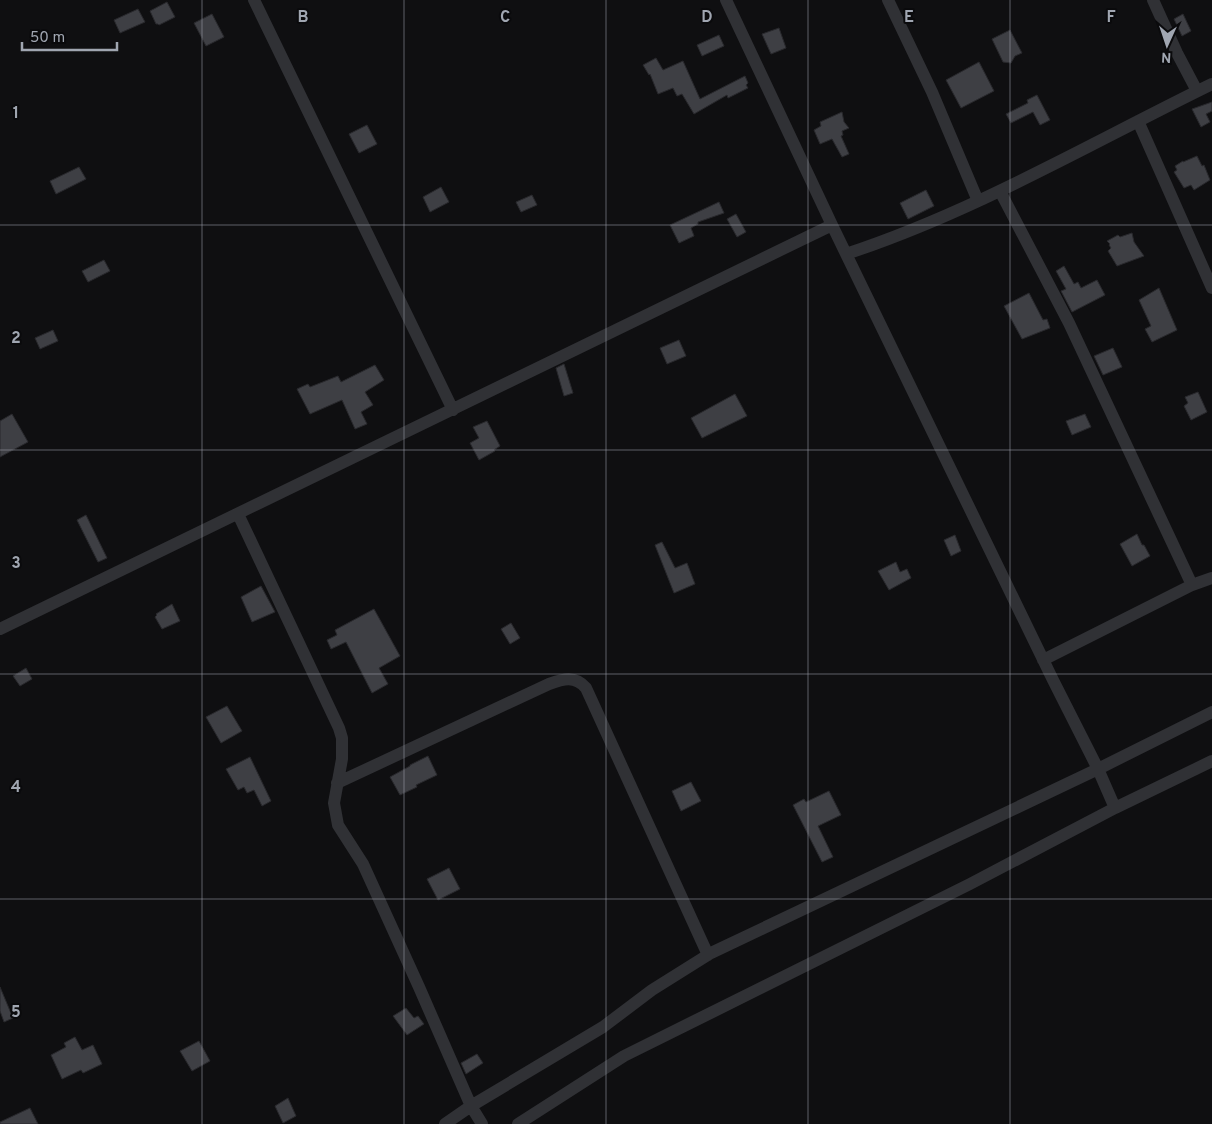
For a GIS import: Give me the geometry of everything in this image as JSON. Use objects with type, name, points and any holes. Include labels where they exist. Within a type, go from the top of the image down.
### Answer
[{"type":"street","points":[[254,0],[453,410]]},
{"type":"street","points":[[726,0],[832,225],[1043,660],[1098,769],[1115,808]]},
{"type":"street","points":[[888,0],[932,92],[978,201]]},
{"type":"street","points":[[1152,0],[1197,91]]},
{"type":"street","points":[[846,254],[884,241],[1000,191],[1212,84]]},
{"type":"street","points":[[1138,121],[1212,288]]},
{"type":"street","points":[[1000,191],[1069,323],[1192,585]]},
{"type":"street","points":[[0,629],[832,225]]},
{"type":"street","points":[[238,514],[340,728],[342,759],[334,803],[338,825],[363,864],[470,1106],[482,1124]]},
{"type":"street","points":[[1043,660],[1192,585],[1212,578]]},
{"type":"street","points":[[337,783],[549,684],[562,679],[577,680],[586,688],[708,955]]},
{"type":"street","points":[[445,1124],[470,1106],[603,1027],[652,990],[708,955],[1098,769],[1212,712]]},
{"type":"street","points":[[518,1124],[624,1056],[1212,761]]},
{"type":"building","points":[[167,2],[175,17],[159,25],[156,24],[150,11]]},
{"type":"building","points":[[138,9],[145,22],[120,33],[114,20]]},
{"type":"building","points":[[212,14],[224,37],[206,46],[194,23]]},
{"type":"building","points":[[1183,14],[1191,31],[1182,36],[1174,19]]},
{"type":"building","points":[[779,28],[786,48],[771,54],[762,34]]},
{"type":"building","points":[[1010,30],[1022,53],[1015,56],[1011,63],[1003,62],[992,39]]},
{"type":"building","points":[[719,35],[724,46],[702,56],[697,45]]},
{"type":"building","points":[[656,58],[663,70],[683,61],[700,99],[745,76],[748,88],[728,98],[727,95],[694,114],[682,94],[677,96],[673,88],[658,94],[650,74],[643,65]]},
{"type":"building","points":[[979,62],[994,91],[961,108],[946,80]]},
{"type":"building","points":[[1037,95],[1050,120],[1040,125],[1033,112],[1011,123],[1006,114],[1028,103],[1027,100]]},
{"type":"building","points":[[1212,102],[1212,111],[1206,114],[1210,122],[1201,127],[1192,109]]},
{"type":"building","points":[[842,112],[844,122],[849,128],[842,131],[843,135],[841,136],[849,154],[842,157],[832,139],[820,144],[814,130],[821,126],[820,122]]},
{"type":"building","points":[[367,125],[377,144],[359,153],[349,134]]},
{"type":"building","points":[[1197,156],[1202,166],[1204,165],[1210,180],[1194,190],[1191,185],[1184,188],[1174,172],[1177,170],[1175,166]]},
{"type":"building","points":[[79,167],[86,179],[56,194],[50,181]]},
{"type":"building","points":[[441,187],[449,202],[430,212],[423,197]]},
{"type":"building","points":[[926,190],[934,206],[908,219],[900,203]]},
{"type":"building","points":[[532,195],[537,205],[521,212],[516,202]]},
{"type":"building","points":[[719,202],[724,213],[698,222],[698,224],[691,228],[694,236],[679,243],[670,225]]},
{"type":"building","points":[[736,214],[746,232],[737,237],[727,219]]},
{"type":"building","points":[[1132,233],[1134,242],[1144,256],[1117,266],[1108,251],[1111,248],[1107,241],[1118,235],[1120,237]]},
{"type":"building","points":[[104,260],[110,271],[88,282],[82,271]]},
{"type":"building","points":[[1064,266],[1074,284],[1078,282],[1081,288],[1097,280],[1105,295],[1072,312],[1061,291],[1066,289],[1056,271]]},
{"type":"building","points":[[1159,288],[1177,330],[1152,342],[1145,329],[1151,326],[1139,300]]},
{"type":"building","points":[[1029,293],[1043,320],[1047,319],[1050,328],[1022,339],[1004,306]]},
{"type":"building","points":[[53,330],[58,341],[40,349],[35,338]]},
{"type":"building","points":[[679,340],[686,356],[667,364],[660,348]]},
{"type":"building","points":[[1113,348],[1122,367],[1103,375],[1094,356]]},
{"type":"building","points":[[564,364],[573,393],[564,396],[556,368]]},
{"type":"building","points":[[375,365],[384,380],[365,392],[373,405],[361,412],[367,424],[355,429],[342,400],[310,414],[297,389],[308,384],[310,387],[338,376],[341,382]]},
{"type":"building","points":[[1198,392],[1207,412],[1191,420],[1184,406],[1188,403],[1185,397]]},
{"type":"building","points":[[735,394],[747,416],[702,438],[691,418]]},
{"type":"building","points":[[12,414],[28,442],[0,457],[0,421]]},
{"type":"building","points":[[1085,414],[1091,427],[1072,435],[1066,421]]},
{"type":"building","points":[[487,421],[500,446],[479,460],[470,443],[479,438],[473,427]]},
{"type":"building","points":[[86,515],[107,558],[98,562],[77,520]]},
{"type":"building","points":[[1137,534],[1150,556],[1132,566],[1120,544]]},
{"type":"building","points":[[955,535],[961,551],[951,556],[944,540]]},
{"type":"building","points":[[662,542],[675,568],[687,563],[695,584],[674,593],[655,545]]},
{"type":"building","points":[[896,562],[900,572],[907,569],[911,578],[889,590],[878,571]]},
{"type":"building","points":[[261,586],[275,612],[252,622],[241,597]]},
{"type":"building","points":[[172,604],[180,621],[162,629],[155,617],[156,614]]},
{"type":"building","points":[[374,609],[400,656],[379,668],[388,684],[372,693],[346,642],[331,649],[327,640],[337,635],[335,630]]},
{"type":"building","points":[[511,623],[520,638],[510,644],[501,629]]},
{"type":"building","points":[[26,668],[32,679],[20,686],[13,676]]},
{"type":"building","points":[[227,706],[242,731],[221,743],[206,717]]},
{"type":"building","points":[[428,756],[437,775],[400,795],[390,777]]},
{"type":"building","points":[[250,757],[271,801],[262,806],[254,790],[247,793],[244,787],[238,790],[226,769]]},
{"type":"building","points":[[691,782],[701,801],[681,811],[672,791]]},
{"type":"building","points":[[829,791],[841,815],[818,826],[833,857],[822,862],[793,805],[804,799],[806,802]]},
{"type":"building","points":[[449,868],[460,889],[438,900],[427,879]]},
{"type":"building","points":[[0,987],[13,1018],[4,1022],[0,1011]]},
{"type":"building","points":[[406,1008],[414,1018],[418,1016],[424,1024],[407,1035],[393,1016]]},
{"type":"building","points":[[75,1037],[82,1050],[93,1045],[102,1064],[83,1073],[81,1070],[62,1079],[51,1055],[66,1047],[64,1043]]},
{"type":"building","points":[[199,1041],[210,1061],[192,1071],[180,1051]]},
{"type":"building","points":[[477,1054],[483,1063],[466,1074],[461,1063]]},
{"type":"building","points":[[288,1098],[296,1116],[283,1123],[275,1106]]},
{"type":"building","points":[[30,1108],[38,1124],[0,1124],[0,1122]]}]
